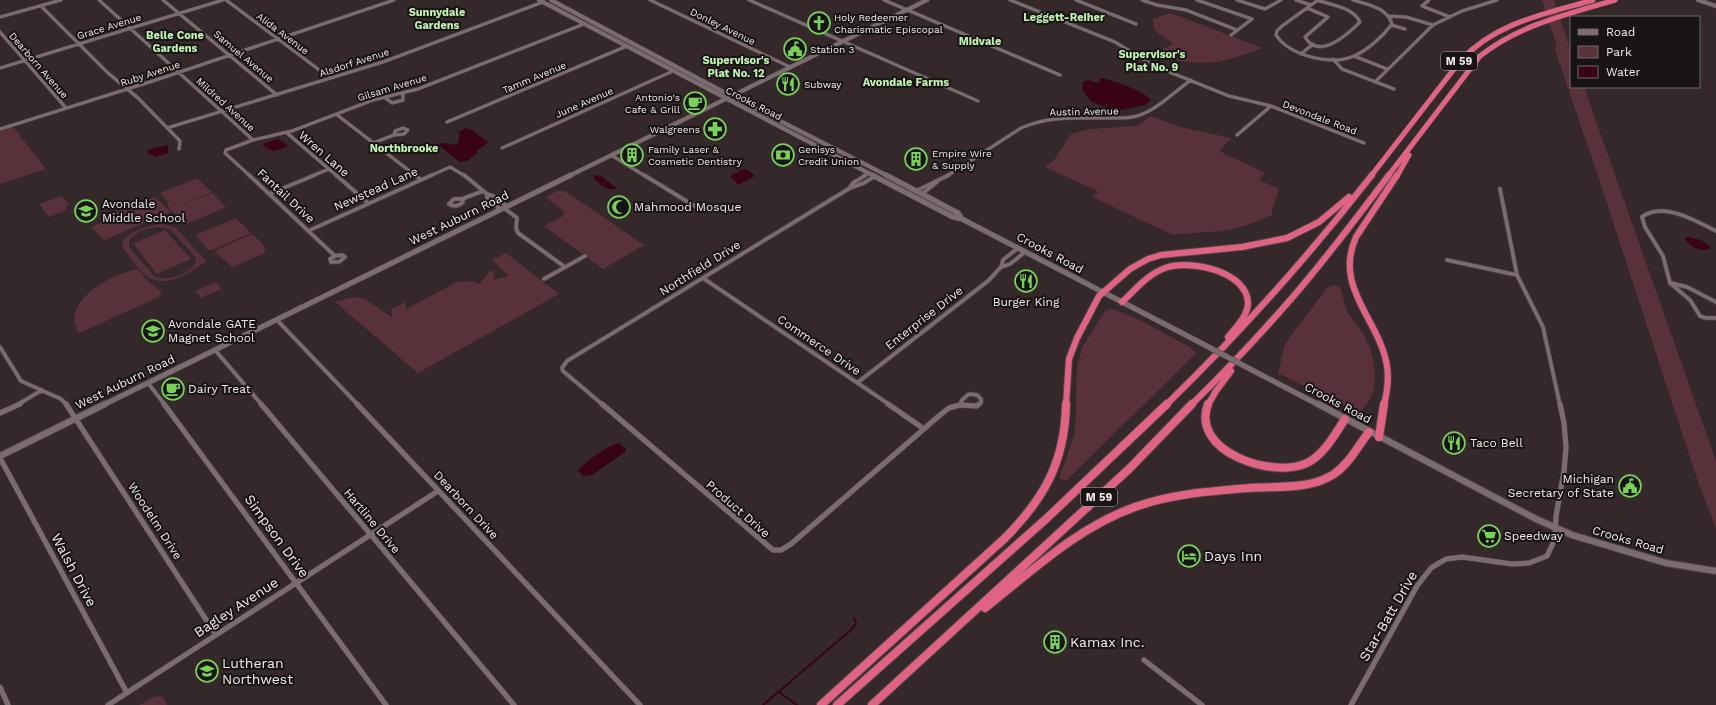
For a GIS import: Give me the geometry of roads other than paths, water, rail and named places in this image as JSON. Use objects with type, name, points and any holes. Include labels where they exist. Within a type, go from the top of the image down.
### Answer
[{"type":"highway","name":"M 59","points":[[837,705],[1090,479],[1165,408],[1213,359],[1288,277],[1471,48],[1485,38],[1502,29],[1592,0]]},
{"type":"highway","name":"M 59","points":[[872,705],[1129,469],[1245,351],[1323,261],[1482,53],[1511,34],[1615,0]]},
{"type":"highway","points":[[1379,437],[1380,421],[1388,387],[1387,366],[1383,353],[1353,289],[1350,272],[1350,254],[1357,236],[1397,177],[1425,128]]},
{"type":"highway","points":[[821,705],[1004,539],[1025,518],[1037,501],[1053,472],[1063,444],[1067,420],[1068,365],[1072,350],[1096,301],[1103,293],[1133,267],[1152,258],[1254,246],[1279,240],[1300,232],[1324,219],[1363,185]]},
{"type":"highway","points":[[1122,302],[1156,273],[1174,266],[1202,266],[1231,278],[1244,292],[1248,306],[1242,319],[1213,359]]},
{"type":"highway","points":[[1245,351],[1212,398],[1206,413],[1206,422],[1210,432],[1220,445],[1230,454],[1245,462],[1266,468],[1281,469],[1301,466],[1316,456],[1345,419]]},
{"type":"highway","points":[[947,637],[1074,540],[1104,521],[1134,508],[1167,498],[1301,484],[1324,479],[1341,468],[1369,432]]},
{"type":"main road","name":"Crooks Road","points":[[539,0],[786,131],[953,217],[962,219],[1203,344],[1509,506],[1572,535],[1642,557],[1666,563],[1716,571]]},
{"type":"main road","name":"Crooks Road","points":[[551,0],[721,91],[922,194],[958,214],[962,219]]},
{"type":"main road","name":"West Auburn Road","points":[[0,457],[927,0]]},
{"type":"main road","points":[[1698,0],[1716,6]]},
{"type":"main road","points":[[1710,0],[1716,2]]},
{"type":"main road","points":[[560,11],[569,10]]},
{"type":"main road","points":[[584,24],[593,22]]},
{"type":"main road","points":[[655,61],[664,60]]},
{"type":"main road","points":[[673,71],[677,69],[683,70]]},
{"type":"main road","points":[[711,92],[721,91]]},
{"type":"main road","points":[[736,105],[745,103]]},
{"type":"main road","points":[[786,131],[793,132],[798,130]]},
{"type":"main road","points":[[845,161],[851,162],[856,159]]},
{"type":"main road","points":[[869,173],[874,171],[882,173]]},
{"type":"main road","points":[[909,194],[918,196],[922,194]]},
{"type":"street","points":[[0,17],[61,0]]},
{"type":"street","name":"Mildred Avenue","points":[[99,0],[253,140]]},
{"type":"street","name":"Samuel Avenue","points":[[163,0],[277,95]]},
{"type":"street","name":"Grace Avenue","points":[[0,68],[223,0]]},
{"type":"street","name":"Alida Avenue","points":[[226,0],[330,78]]},
{"type":"street","name":"Ruby Avenue","points":[[0,129],[230,55],[394,0]]},
{"type":"street","name":"Donley Avenue","points":[[650,0],[790,67]]},
{"type":"street","points":[[749,0],[978,101]]},
{"type":"street","points":[[884,0],[1060,75]]},
{"type":"street","name":"Devondale Road","points":[[1010,0],[1114,42],[1154,65],[1229,96],[1271,106],[1364,143]]},
{"type":"street","points":[[1076,0],[1136,24]]},
{"type":"street","points":[[1142,0],[1186,10],[1237,30]]},
{"type":"street","points":[[1198,0],[1252,18],[1231,35]]},
{"type":"street","points":[[1238,0],[1265,9],[1280,1]]},
{"type":"street","points":[[1274,0],[1280,1]]},
{"type":"street","points":[[1296,0],[1311,5]]},
{"type":"street","points":[[1307,8],[1328,17],[1305,37],[1306,40],[1313,44],[1324,46],[1333,44],[1358,24],[1360,20],[1350,11],[1317,0],[1282,26],[1276,34],[1283,45],[1301,54],[1333,59],[1354,56],[1387,69]]},
{"type":"street","points":[[1353,0],[1376,8],[1388,16],[1391,20],[1391,25]]},
{"type":"street","points":[[1429,0],[1422,6],[1423,8],[1450,17]]},
{"type":"street","points":[[1375,82],[1433,25],[1450,17],[1497,0]]},
{"type":"street","name":"Alsdorf Avenue","points":[[167,128],[395,57],[543,2]]},
{"type":"street","points":[[41,6],[78,44],[142,103],[180,141],[179,148]]},
{"type":"street","points":[[1388,16],[1406,18],[1433,25]]},
{"type":"street","name":"Gilsam Avenue","points":[[225,151],[253,140],[287,133],[384,97],[422,88],[584,24]]},
{"type":"street","points":[[1391,25],[1405,29]]},
{"type":"street","points":[[1354,56],[1391,25]]},
{"type":"street","name":"Dearborn Avenue","points":[[0,32],[66,108]]},
{"type":"street","points":[[1301,54],[1313,44]]},
{"type":"street","name":"Tamm Avenue","points":[[447,122],[627,46]]},
{"type":"street","points":[[1333,59],[1342,69],[1394,89]]},
{"type":"street","name":"June Avenue","points":[[502,148],[673,71]]},
{"type":"street","name":"Austin Avenue","points":[[922,194],[937,182],[1021,128],[1033,122],[1053,118],[1124,118],[1136,116],[1147,111],[1190,80]]},
{"type":"street","points":[[384,97],[390,102],[398,103],[403,100],[403,93]]},
{"type":"street","name":"Devondale Road","points":[[1237,135],[1271,106]]},
{"type":"street","points":[[336,114],[421,180]]},
{"type":"street","name":"Wren Lane","points":[[287,133],[368,203]]},
{"type":"street","points":[[374,143],[394,134]]},
{"type":"street","name":"Fantail Drive","points":[[225,151],[225,153],[335,256]]},
{"type":"street","points":[[611,155],[701,210]]},
{"type":"street","name":"Newstead Lane","points":[[308,231],[368,203],[452,167],[472,181],[482,191]]},
{"type":"street","points":[[269,194],[329,169]]},
{"type":"street","name":"Northfield Drive","points":[[850,188],[853,183],[869,173]]},
{"type":"street","name":"Northfield Drive","points":[[562,368],[567,361],[850,188],[864,183],[875,176]]},
{"type":"street","name":"Austin Avenue","points":[[916,191],[928,183],[937,182]]},
{"type":"street","name":"Star-Batt Drive","points":[[1351,705],[1423,575],[1431,567],[1440,560],[1450,557],[1467,557],[1518,565],[1542,559],[1547,556],[1552,549],[1555,539],[1555,528],[1566,456],[1564,423],[1543,327],[1537,313],[1522,288],[1517,274],[1500,189]]},
{"type":"street","points":[[462,199],[482,191],[493,196],[504,208]]},
{"type":"street","points":[[487,194],[487,199],[504,208],[517,218],[516,228],[518,232],[565,267]]},
{"type":"street","points":[[1716,231],[1682,216],[1665,211],[1652,211],[1643,215],[1642,219],[1645,227],[1663,256],[1670,283],[1690,300],[1700,316],[1706,318],[1716,318]]},
{"type":"street","name":"Enterprise Drive","points":[[1001,267],[1003,260],[1018,248]]},
{"type":"street","name":"Enterprise Drive","points":[[857,383],[979,288],[1001,267],[1010,264],[1025,252]]},
{"type":"street","points":[[544,279],[585,256]]},
{"type":"street","points":[[1447,260],[1517,274]]},
{"type":"street","name":"Commerce Drive","points":[[703,278],[924,429]]},
{"type":"street","points":[[1670,283],[1687,287],[1716,302]]},
{"type":"street","name":"Dearborn Drive","points":[[277,320],[640,705]]},
{"type":"street","name":"Woodelm Drive","points":[[0,347],[19,379],[65,402],[77,418],[216,635]]},
{"type":"street","name":"Hartline Drive","points":[[215,350],[514,705]]},
{"type":"street","name":"Product Drive","points":[[562,368],[569,378],[773,550],[781,550],[791,544],[924,429]]},
{"type":"street","name":"Simpson Drive","points":[[148,383],[386,705]]},
{"type":"street","points":[[0,414],[23,403],[42,390]]},
{"type":"street","points":[[924,429],[949,408],[960,405],[977,406],[981,403],[981,399],[977,395],[969,394],[962,400],[960,405]]},
{"type":"street","name":"Walsh Drive","points":[[0,457],[127,693]]},
{"type":"street","name":"Bagley Avenue","points":[[108,705],[438,491]]},
{"type":"street","points":[[1144,660],[1202,705]]},
{"type":"street","points":[[0,687],[8,705]]},
{"type":"water","points":[[1100,78],[1120,83],[1136,90],[1148,97],[1151,101],[1145,105],[1116,111],[1092,102],[1082,90],[1083,82],[1088,80],[1097,83],[1100,81]]},
{"type":"water","points":[[466,128],[472,130],[488,142],[477,151],[478,153],[470,158],[470,160],[460,162],[437,144],[443,143],[457,145],[460,134],[458,132]]},
{"type":"water","points":[[277,139],[288,146],[274,151],[262,144]]},
{"type":"water","points":[[168,145],[168,152],[166,154],[155,157],[147,152],[148,150]]},
{"type":"water","points":[[743,169],[746,169],[755,176],[738,185],[730,176]]},
{"type":"water","points":[[595,175],[601,176],[617,188],[607,189],[593,178]]},
{"type":"water","points":[[1687,237],[1701,240],[1710,246],[1710,249],[1699,250],[1693,247],[1685,239]]},
{"type":"water","points":[[619,443],[626,449],[625,452],[592,475],[583,476],[578,471],[597,454],[608,447]]},
{"type":"waterway","points":[[763,705],[852,629],[856,623],[854,618]]},
{"type":"waterway","points":[[779,692],[797,705]]},
{"type":"place","name":"Holy Redeemer Charismatic Episcopal","points":[[819,23]]},
{"type":"place","name":"Station 3","points":[[795,49]]},
{"type":"place","name":"Subway","points":[[788,84]]},
{"type":"place","name":"Antonio's Cafe & Grill","points":[[695,103]]},
{"type":"place","name":"Walgreens","points":[[715,129]]},
{"type":"place","name":"Family Laser & Cosmetic Dentistry","points":[[632,155]]},
{"type":"place","name":"Genisys Credit Union","points":[[783,155]]},
{"type":"place","name":"Empire Wire & Supply","points":[[916,159]]},
{"type":"place","name":"Mahmood Mosque","points":[[619,207]]},
{"type":"place","name":"Avondale Middle School","points":[[86,211]]},
{"type":"place","name":"Burger King","points":[[1026,281]]},
{"type":"place","name":"Avondale GATE Magnet School","points":[[153,331]]},
{"type":"place","name":"Dairy Treat","points":[[173,389]]},
{"type":"place","name":"Taco Bell","points":[[1454,443]]},
{"type":"place","name":"Michigan Secretary of State","points":[[1630,486]]},
{"type":"place","name":"Speedway","points":[[1489,536]]},
{"type":"place","name":"Days Inn","points":[[1189,556]]},
{"type":"place","name":"Kamax Inc.","points":[[1055,642]]},
{"type":"place","name":"Lutheran Northwest","points":[[207,671]]},
{"type":"district","name":"Leggett-Reiher","points":[[1064,17]]},
{"type":"district","name":"Sunnydale Gardens","points":[[437,18]]},
{"type":"district","name":"Belle Cone Gardens","points":[[175,41]]},
{"type":"district","name":"Midvale","points":[[980,41]]},
{"type":"district","name":"Supervisor's Plat No. 9","points":[[1152,60]]},
{"type":"district","name":"Supervisor's Plat No. 12","points":[[736,66]]},
{"type":"district","name":"Avondale Farms","points":[[906,82]]},
{"type":"district","name":"Northbrooke","points":[[404,148]]}]
